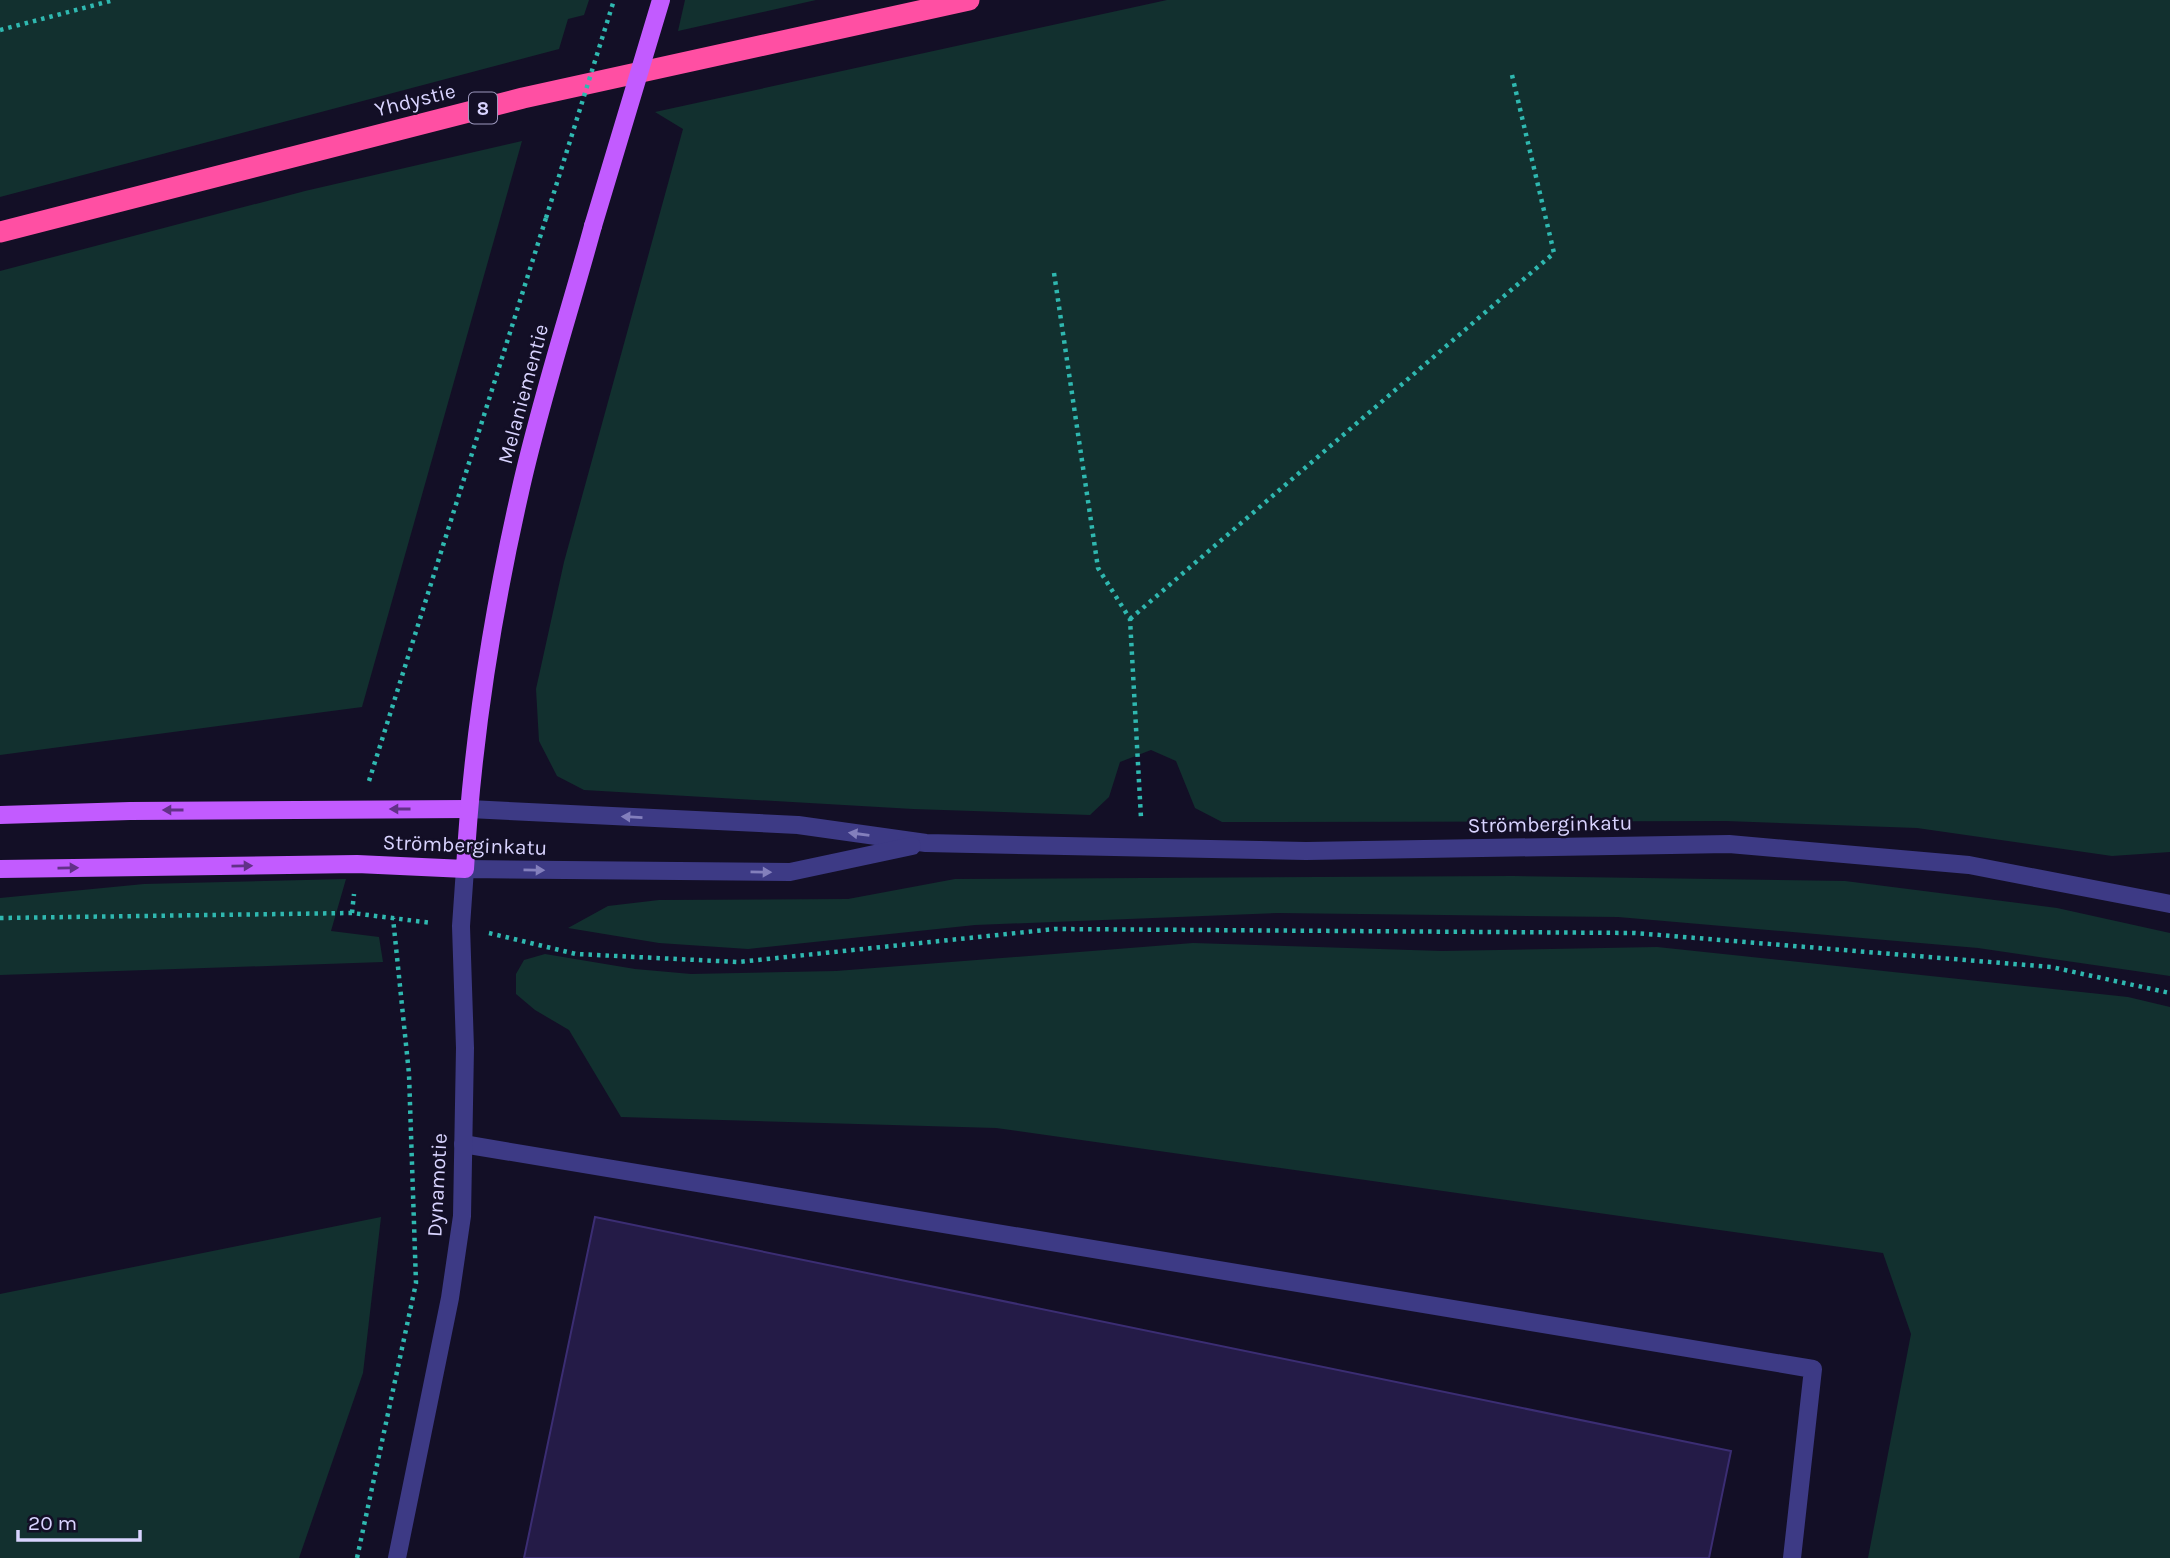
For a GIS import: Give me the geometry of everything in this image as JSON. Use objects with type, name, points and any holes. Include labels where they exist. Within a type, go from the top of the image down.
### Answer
[{"type":"highway","name":"Yhdystie","points":[[0,232],[523,98],[969,0]]},
{"type":"main road","name":"Melaniementie","points":[[469,809],[494,620],[520,490],[593,226],[661,0]]},
{"type":"main road","name":"Strömberginkatu","points":[[0,815],[469,809]]},
{"type":"main road","name":"Dynamotie","points":[[465,869],[469,809]]},
{"type":"main road","name":"Strömberginkatu","points":[[0,869],[357,864],[465,869]]},
{"type":"street","name":"Strömberginkatu","points":[[469,809],[798,825],[926,843],[1306,851],[1729,845],[1969,865],[2170,904]]},
{"type":"street","name":"Strömberginkatu","points":[[465,869],[790,872],[926,843]]},
{"type":"street","name":"Dynamotie","points":[[397,1558],[450,1298],[462,1216],[465,1048],[461,926],[465,869]]},
{"type":"street","points":[[463,1144],[1812,1369],[1792,1558]]},
{"type":"path","points":[[0,30],[114,0]]},
{"type":"path","points":[[361,809],[614,0]]},
{"type":"path","points":[[1130,619],[1554,253],[1512,75]]},
{"type":"path","points":[[1054,273],[1098,568],[1130,619],[1143,847]]},
{"type":"path","points":[[352,913],[357,864]]},
{"type":"path","points":[[0,918],[352,913],[461,926],[576,954],[738,962],[1055,929],[1635,933],[2051,967],[2170,993]]},
{"type":"path","points":[[357,1558],[416,1283],[409,1074],[393,918]]},
{"type":"green space","points":[[0,0],[589,0],[584,15],[568,19],[559,49],[0,197]]},
{"type":"green space","points":[[685,0],[816,0],[678,31]]},
{"type":"green space","points":[[1167,0],[2170,0],[2170,852],[2112,856],[1917,828],[1726,821],[1222,822],[1195,808],[1176,761],[1151,750],[1120,762],[1109,797],[1090,815],[913,809],[584,790],[557,776],[539,741],[536,689],[564,562],[683,129],[655,112]]},
{"type":"green space","points":[[522,141],[362,707],[0,755],[0,271],[305,191]]},
{"type":"green space","points":[[1513,876],[1845,881],[2057,908],[2170,933],[2170,976],[1978,948],[1618,917],[1278,913],[975,925],[748,949],[659,943],[568,928],[608,906],[659,900],[848,899],[955,879]]},
{"type":"green space","points":[[346,879],[331,931],[379,937],[383,962],[0,975],[0,898],[144,884]]},
{"type":"green space","points":[[1193,943],[1442,951],[1657,947],[2128,997],[2170,1007],[2170,1558],[1868,1558],[1911,1334],[1883,1253],[996,1128],[621,1117],[569,1030],[535,1010],[516,994],[516,974],[524,960],[545,954],[635,969],[691,974],[836,971]]},
{"type":"green space","points":[[381,1217],[363,1373],[299,1558],[0,1558],[0,1294]]},
{"type":"building","points":[[595,1217],[1731,1451],[1709,1558],[524,1558]]}]
